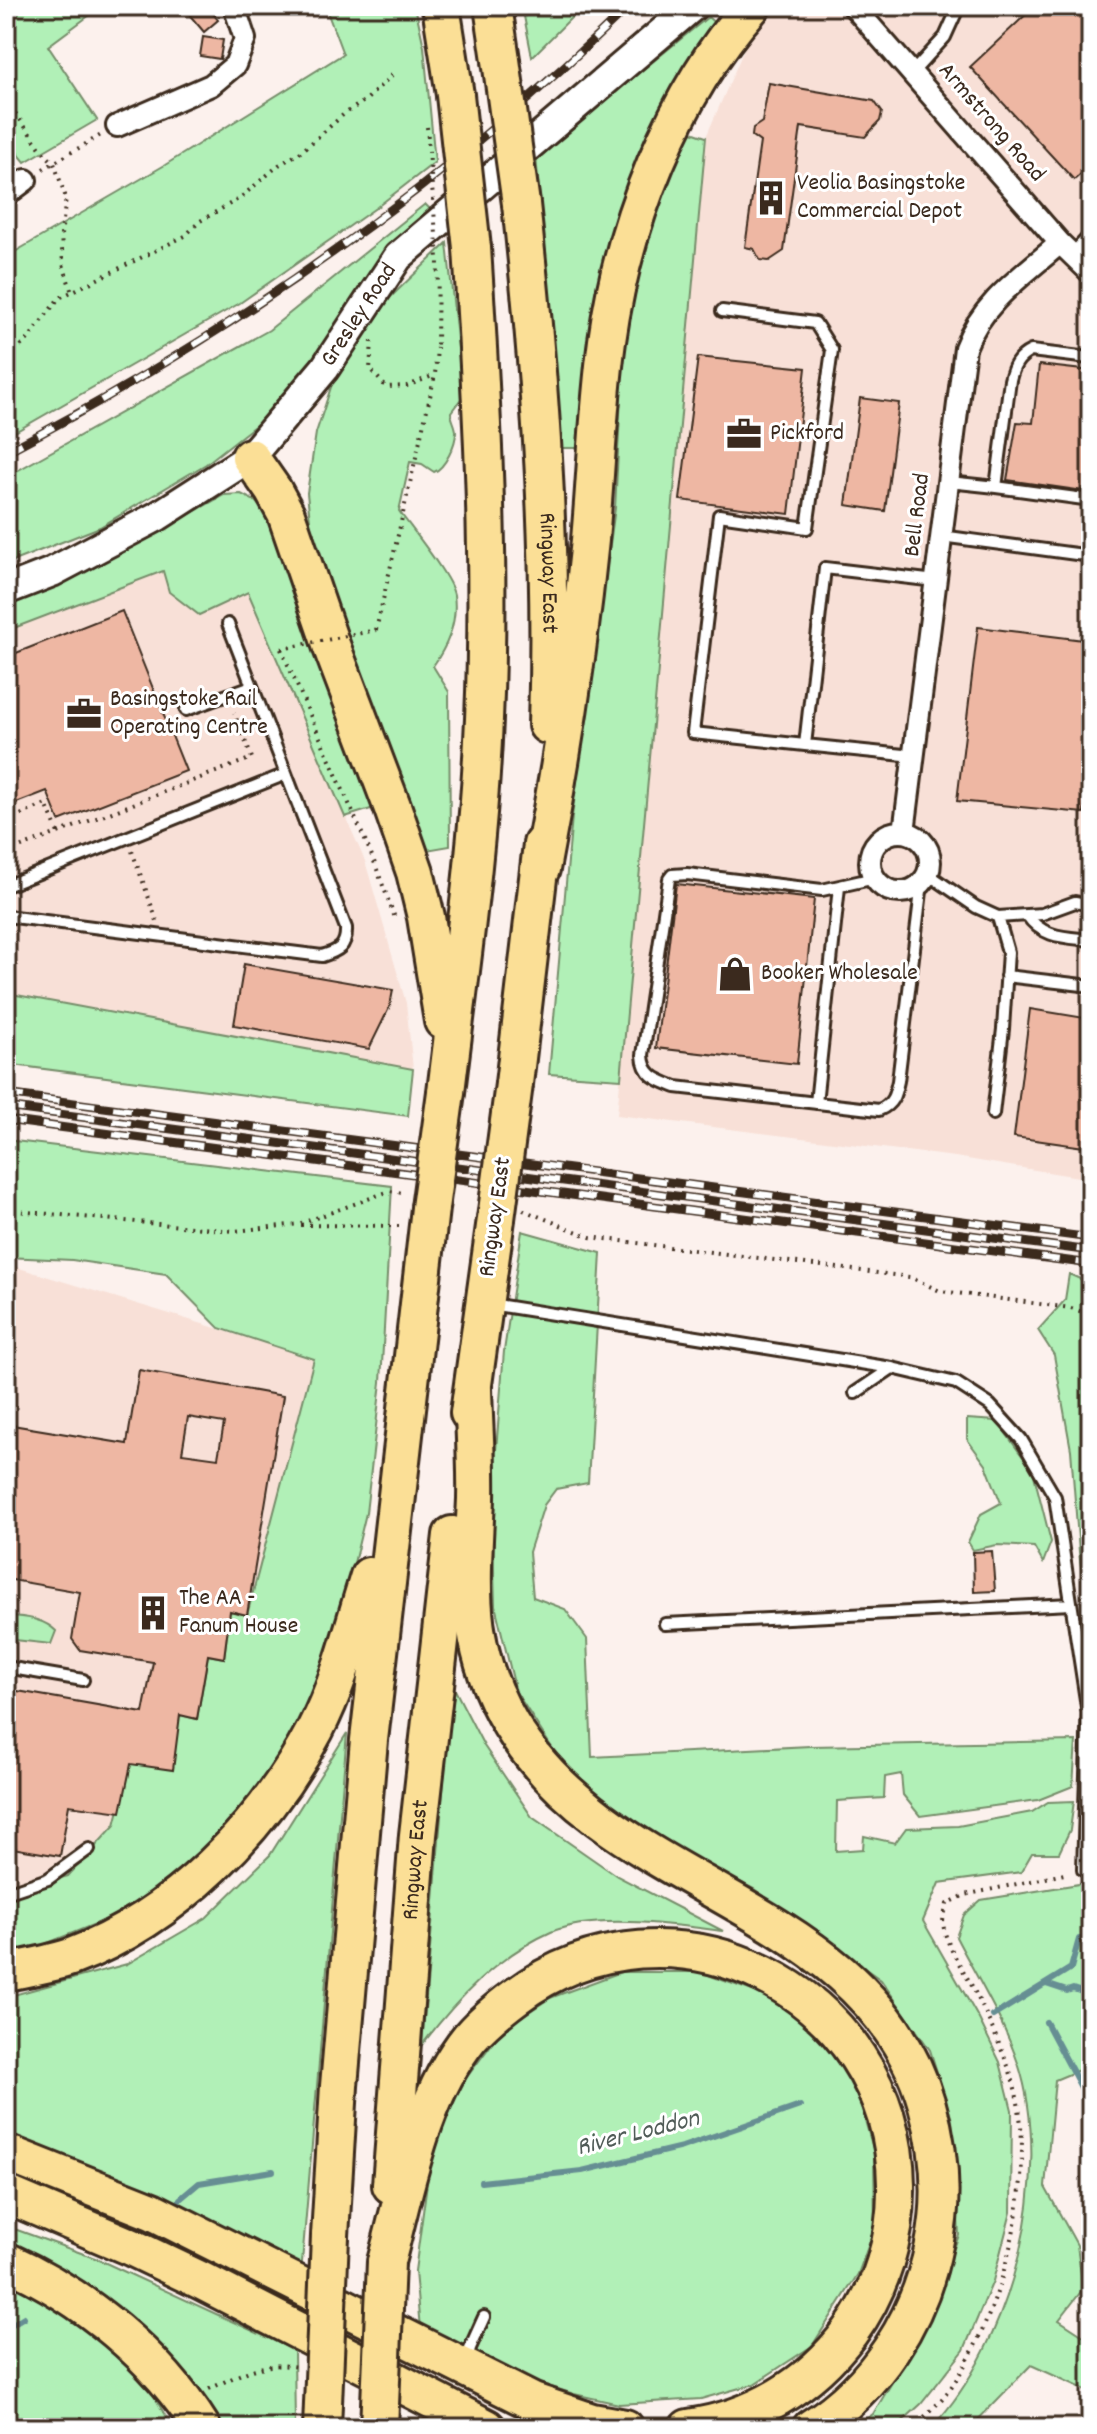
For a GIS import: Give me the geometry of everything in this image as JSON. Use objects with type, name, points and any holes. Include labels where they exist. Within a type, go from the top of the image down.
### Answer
[{"type":"highway","points":[[322,2428],[330,2236],[363,1803],[398,1485],[416,1217],[447,1081],[468,922],[480,792],[487,523],[459,241],[455,95],[441,6]]},
{"type":"highway","name":"Ringway East","points":[[379,2428],[386,2262],[403,2015],[429,1723],[484,1303],[508,1214],[514,1084],[541,869],[548,661],[546,507],[538,364],[521,204],[493,6]]},
{"type":"highway","points":[[541,869],[564,748],[590,541],[604,360],[623,260],[641,203],[687,99],[717,50],[752,6]]},
{"type":"highway","points":[[250,457],[286,514],[415,872],[433,950],[447,1081]]},
{"type":"highway","points":[[473,1389],[476,1497],[471,1584],[473,1609],[481,1654],[510,1724],[544,1771],[586,1811],[669,1866],[774,1924],[855,1984],[900,2042],[922,2086],[934,2127],[940,2188],[937,2232],[925,2282],[908,2322],[882,2364],[842,2404],[811,2428]]},
{"type":"highway","points":[[6,1972],[67,1958],[129,1929],[165,1907],[200,1878],[249,1825],[299,1757],[331,1692],[398,1485]]},
{"type":"highway","points":[[386,2262],[426,2122],[448,2072],[470,2037],[522,1991],[575,1963],[610,1952],[635,1949],[679,1949],[723,1957],[781,1982],[829,2021],[862,2063],[872,2082],[890,2127],[894,2148],[897,2200],[894,2226],[873,2296],[859,2320],[827,2360],[788,2393],[760,2408],[711,2425],[688,2428]]},
{"type":"highway","points":[[6,2153],[152,2211],[533,2402],[592,2422],[625,2428]]},
{"type":"highway","points":[[6,2194],[121,2242],[202,2281],[487,2428]]},
{"type":"highway","points":[[6,2261],[50,2283],[124,2338],[173,2387],[202,2428]]},
{"type":"street","points":[[117,126],[211,85],[235,65],[245,39],[234,6]]},
{"type":"street","name":"Gresley Road","points":[[6,590],[52,572],[158,516],[250,457],[325,368],[398,257],[693,6]]},
{"type":"street","name":"Armstrong Road","points":[[853,6],[1091,273]]},
{"type":"street","points":[[6,195],[26,180]]},
{"type":"street","name":"Bell Road","points":[[904,832],[965,348],[973,327],[996,300],[1066,248]]},
{"type":"street","points":[[904,832],[924,843],[930,858],[925,879],[901,892],[886,889],[875,878],[871,853],[884,836],[904,832]]},
{"type":"lane","points":[[912,73],[945,37],[959,6]]},
{"type":"lane","points":[[1066,248],[1091,234]]},
{"type":"lane","points":[[722,311],[815,323],[832,350],[807,528],[719,515],[693,733],[914,756]]},
{"type":"lane","points":[[996,487],[1010,380],[1018,361],[1031,351],[1089,358]]},
{"type":"lane","points":[[949,482],[1091,500]]},
{"type":"lane","points":[[941,536],[1091,556]]},
{"type":"lane","points":[[805,745],[825,568],[936,581]]},
{"type":"lane","points":[[6,916],[322,956],[340,950],[347,939],[346,928],[228,624]]},
{"type":"lane","points":[[186,710],[252,686]]},
{"type":"lane","points":[[6,886],[286,774]]},
{"type":"lane","points":[[875,878],[822,890],[687,874],[672,875],[643,1055],[648,1074],[676,1087],[879,1110],[894,1098],[898,1081],[925,879],[998,917],[1042,914],[1075,902],[1091,905]]},
{"type":"lane","points":[[816,1103],[839,887]]},
{"type":"lane","points":[[1027,915],[1034,927],[1050,935],[1091,940]]},
{"type":"lane","points":[[993,1114],[1008,952],[998,917]]},
{"type":"lane","points":[[1006,976],[1091,986]]},
{"type":"lane","points":[[484,1303],[892,1368],[956,1383],[990,1405],[1021,1439],[1055,1497],[1088,1713],[1087,1870]]},
{"type":"lane","points":[[855,1393],[892,1368]]},
{"type":"lane","points":[[665,1624],[1071,1604]]},
{"type":"lane","points":[[6,1667],[83,1680]]},
{"type":"lane","points":[[6,1893],[48,1879],[89,1849]]},
{"type":"lane","points":[[466,2370],[470,2348],[484,2317]]},
{"type":"path","points":[[6,352],[25,343],[59,298],[185,236],[200,221],[240,198],[279,165],[301,152],[392,75]]},
{"type":"path","points":[[6,100],[54,163],[66,198],[61,235],[63,264],[72,293]]},
{"type":"path","points":[[26,180],[117,126]]},
{"type":"path","points":[[397,923],[372,856],[281,649],[376,630],[435,375],[438,258],[427,127]]},
{"type":"path","points":[[427,253],[459,241]]},
{"type":"path","points":[[372,340],[370,369],[386,387],[407,386],[435,375]]},
{"type":"path","points":[[6,853],[252,758],[234,713]]},
{"type":"path","points":[[6,821],[46,804],[58,833]]},
{"type":"path","points":[[116,810],[163,936]]},
{"type":"path","points":[[299,1224],[390,1191]]},
{"type":"path","points":[[6,1210],[235,1231],[416,1217]]},
{"type":"path","points":[[508,1214],[590,1237],[910,1277],[940,1291],[1071,1308],[1091,1315]]},
{"type":"path","points":[[913,2428],[953,2385],[971,2355],[1001,2284],[1017,2217],[1020,2144],[1018,2111],[1009,2066],[948,1939],[943,1921],[947,1904],[965,1895],[1087,1870]]},
{"type":"path","points":[[208,2390],[256,2367],[279,2364],[300,2368]]},
{"type":"path","points":[[131,2428],[161,2417]]},
{"type":"shaded area","points":[[771,6],[1091,6],[1091,1179],[955,1157],[617,1115],[706,137],[759,15]]},
{"type":"shaded area","points":[[228,547],[365,861],[406,1003],[413,1069],[6,993],[6,631]]},
{"type":"shaded area","points":[[6,1264],[314,1358],[282,1636],[148,1847],[6,1912]]},
{"type":"green space","points":[[6,6],[102,6],[48,46],[97,120],[25,162],[6,139]]},
{"type":"green space","points":[[325,6],[415,6],[424,47],[435,162],[377,207],[240,303],[6,437],[6,257],[165,165],[343,54]]},
{"type":"green space","points":[[522,6],[583,6],[532,57]]},
{"type":"green space","points":[[708,17],[719,27],[679,88],[585,448],[562,448],[536,156]]},
{"type":"green space","points":[[686,130],[706,137],[621,1079],[549,1074],[572,816],[615,508],[624,338],[653,210]]},
{"type":"green space","points":[[425,204],[438,217],[271,413],[206,464],[100,527],[6,564],[6,477],[269,330]]},
{"type":"green space","points":[[447,243],[463,396],[451,412],[456,432],[449,455],[434,472],[422,464],[410,462],[399,511],[446,577],[455,605],[451,633],[433,666],[449,692],[450,846],[427,850],[362,696],[314,557],[307,493],[316,433],[334,378],[374,313]]},
{"type":"green space","points":[[241,494],[255,501],[270,518],[374,808],[345,817],[248,592],[199,615],[169,592],[163,571],[6,631],[6,601],[118,554],[224,495]]},
{"type":"green space","points":[[6,993],[413,1069],[408,1116],[6,1064]]},
{"type":"green space","points":[[6,1140],[392,1186],[381,1382],[366,1513],[337,1634],[299,1727],[255,1791],[200,1853],[123,1913],[20,1954],[6,1955],[6,1892],[68,1876],[115,1825],[131,1764],[180,1715],[197,1719],[208,1655],[224,1658],[230,1611],[247,1615],[314,1359],[219,1328],[166,1274],[72,1260],[6,1257]]},
{"type":"green space","points":[[522,1231],[601,1253],[588,1483],[556,1489],[544,1505],[529,1552],[533,1597],[565,1609],[587,1639],[592,1757],[810,1746],[1076,1741],[1073,1786],[1038,1800],[920,1816],[903,1795],[901,1774],[885,1777],[884,1798],[837,1801],[836,1851],[863,1849],[864,1836],[895,1843],[906,1828],[958,1826],[1032,1812],[1048,1802],[1074,1801],[1070,1830],[1059,1853],[1032,1853],[1021,1872],[939,1883],[923,1921],[1000,2062],[1012,2110],[1011,2212],[993,2281],[964,2350],[921,2404],[895,2428],[853,2428],[873,2414],[921,2334],[959,2235],[952,2120],[930,2050],[881,1980],[754,1889],[628,1825],[565,1768],[516,1692],[495,1605],[492,1500],[504,1351]]},
{"type":"green space","points":[[1069,1274],[1091,1284],[1091,1642],[1079,1552],[1071,1450],[1054,1355],[1038,1330],[1065,1300]]},
{"type":"green space","points":[[967,1419],[997,1421],[1033,1471],[1051,1542],[1043,1563],[1034,1547],[997,1545],[973,1550],[968,1542],[981,1514],[1001,1503],[986,1465],[967,1439]]},
{"type":"green space","points":[[6,1616],[33,1619],[51,1627],[56,1631],[51,1644],[6,1639]]},
{"type":"green space","points":[[452,1684],[484,1746],[532,1817],[617,1876],[723,1931],[612,1922],[569,1926],[551,1932],[513,1953],[479,1980],[422,2045]]},
{"type":"green space","points":[[347,1733],[301,2274],[6,2140],[6,1997],[127,1964],[206,1918],[270,1855]]},
{"type":"green space","points":[[1091,1882],[1091,2065],[1055,2080],[1045,2187],[1077,2245],[1083,2289],[1059,2320],[1091,2341],[1091,2397],[1082,2388],[1031,2365],[970,2428],[931,2428],[960,2393],[984,2351],[1004,2305],[1019,2256],[1028,2205],[1031,2155],[1028,2107],[1018,2063],[956,1937],[964,1915],[981,1900]]},
{"type":"green space","points":[[621,1972],[700,1972],[769,1997],[826,2039],[855,2085],[874,2152],[875,2227],[858,2274],[812,2346],[754,2384],[701,2399],[619,2404],[574,2394],[515,2376],[420,2329],[415,2271],[430,2161],[458,2089],[503,2029],[550,1998]]},
{"type":"green space","points":[[6,2226],[95,2258],[294,2350],[295,2428],[220,2428],[207,2404],[6,2248]]},
{"type":"green space","points":[[6,2276],[38,2291],[98,2336],[151,2390],[172,2428],[6,2428]]},
{"type":"building","points":[[182,6],[207,6],[218,20],[204,32]]},
{"type":"building","points":[[1035,6],[1091,6],[1091,165],[1074,180],[970,67]]},
{"type":"building","points":[[203,37],[223,40],[220,59],[200,56]]},
{"type":"building","name":"Veolia Basingstoke Commercial Depot","points":[[769,83],[874,101],[882,112],[880,121],[865,137],[801,127],[784,251],[769,261],[760,260],[754,249],[745,247],[760,142],[752,136],[753,128],[762,122]]},
{"type":"building","name":"Pickford","points":[[698,357],[806,368],[789,514],[680,500]]},
{"type":"building","points":[[1039,365],[1091,371],[1091,492],[1007,480],[1017,422],[1033,423]]},
{"type":"building","points":[[860,398],[899,403],[885,511],[846,505]]},
{"type":"building","name":"Basingstoke Rail Operating Centre","points":[[122,611],[186,771],[59,821],[47,791],[6,807],[6,657]]},
{"type":"building","points":[[978,627],[1091,641],[1091,740],[1084,813],[957,801]]},
{"type":"building","name":"Booker Wholesale","points":[[676,884],[814,899],[797,1064],[656,1048]]},
{"type":"building","points":[[244,964],[393,990],[390,1006],[369,1049],[234,1025]]},
{"type":"building","points":[[1030,1009],[1091,1019],[1091,1148],[1014,1137]]},
{"type":"building","name":"The AA - Fanum House","points":[[139,1370],[283,1396],[247,1615],[230,1611],[224,1658],[208,1655],[197,1719],[180,1715],[173,1770],[131,1764],[121,1812],[69,1805],[60,1856],[6,1847],[6,1689],[143,1713],[153,1662],[80,1650],[72,1639],[80,1592],[6,1579],[6,1424],[127,1444]],"holes":[[[188,1417],[224,1423],[218,1458],[182,1453]]]},
{"type":"building","points":[[992,1551],[995,1591],[974,1592],[973,1552]]},
{"type":"waterway","name":"River Loddon","points":[[993,2016],[1071,1968],[1079,1939],[1091,1939]]},
{"type":"waterway","name":"River Loddon","points":[[1046,1984],[1067,1991],[1073,1989],[1088,1994],[1091,1999]]},
{"type":"waterway","name":"River Loddon","points":[[1046,2022],[1091,2106]]},
{"type":"waterway","name":"River Loddon","points":[[481,2182],[582,2171],[682,2147],[800,2106]]},
{"type":"waterway","name":"River Loddon","points":[[180,2199],[199,2183],[273,2171]]},
{"type":"waterway","name":"River Loddon","points":[[6,2328],[24,2317]]},
{"type":"railway","points":[[6,452],[173,358],[334,252],[486,134],[629,6]]},
{"type":"railway","points":[[6,1094],[1091,1238]]},
{"type":"railway","points":[[6,1107],[1091,1251]]},
{"type":"railway","points":[[6,1120],[1091,1264]]},
{"type":"place","name":"Veolia Basingstoke Commercial Depot","points":[[771,198]]},
{"type":"place","name":"Pickford","points":[[744,434]]},
{"type":"place","name":"Basingstoke Rail Operating Centre","points":[[84,714]]},
{"type":"place","name":"Booker Wholesale","points":[[735,974]]},
{"type":"place","name":"The AA - Fanum House","points":[[153,1613]]}]
